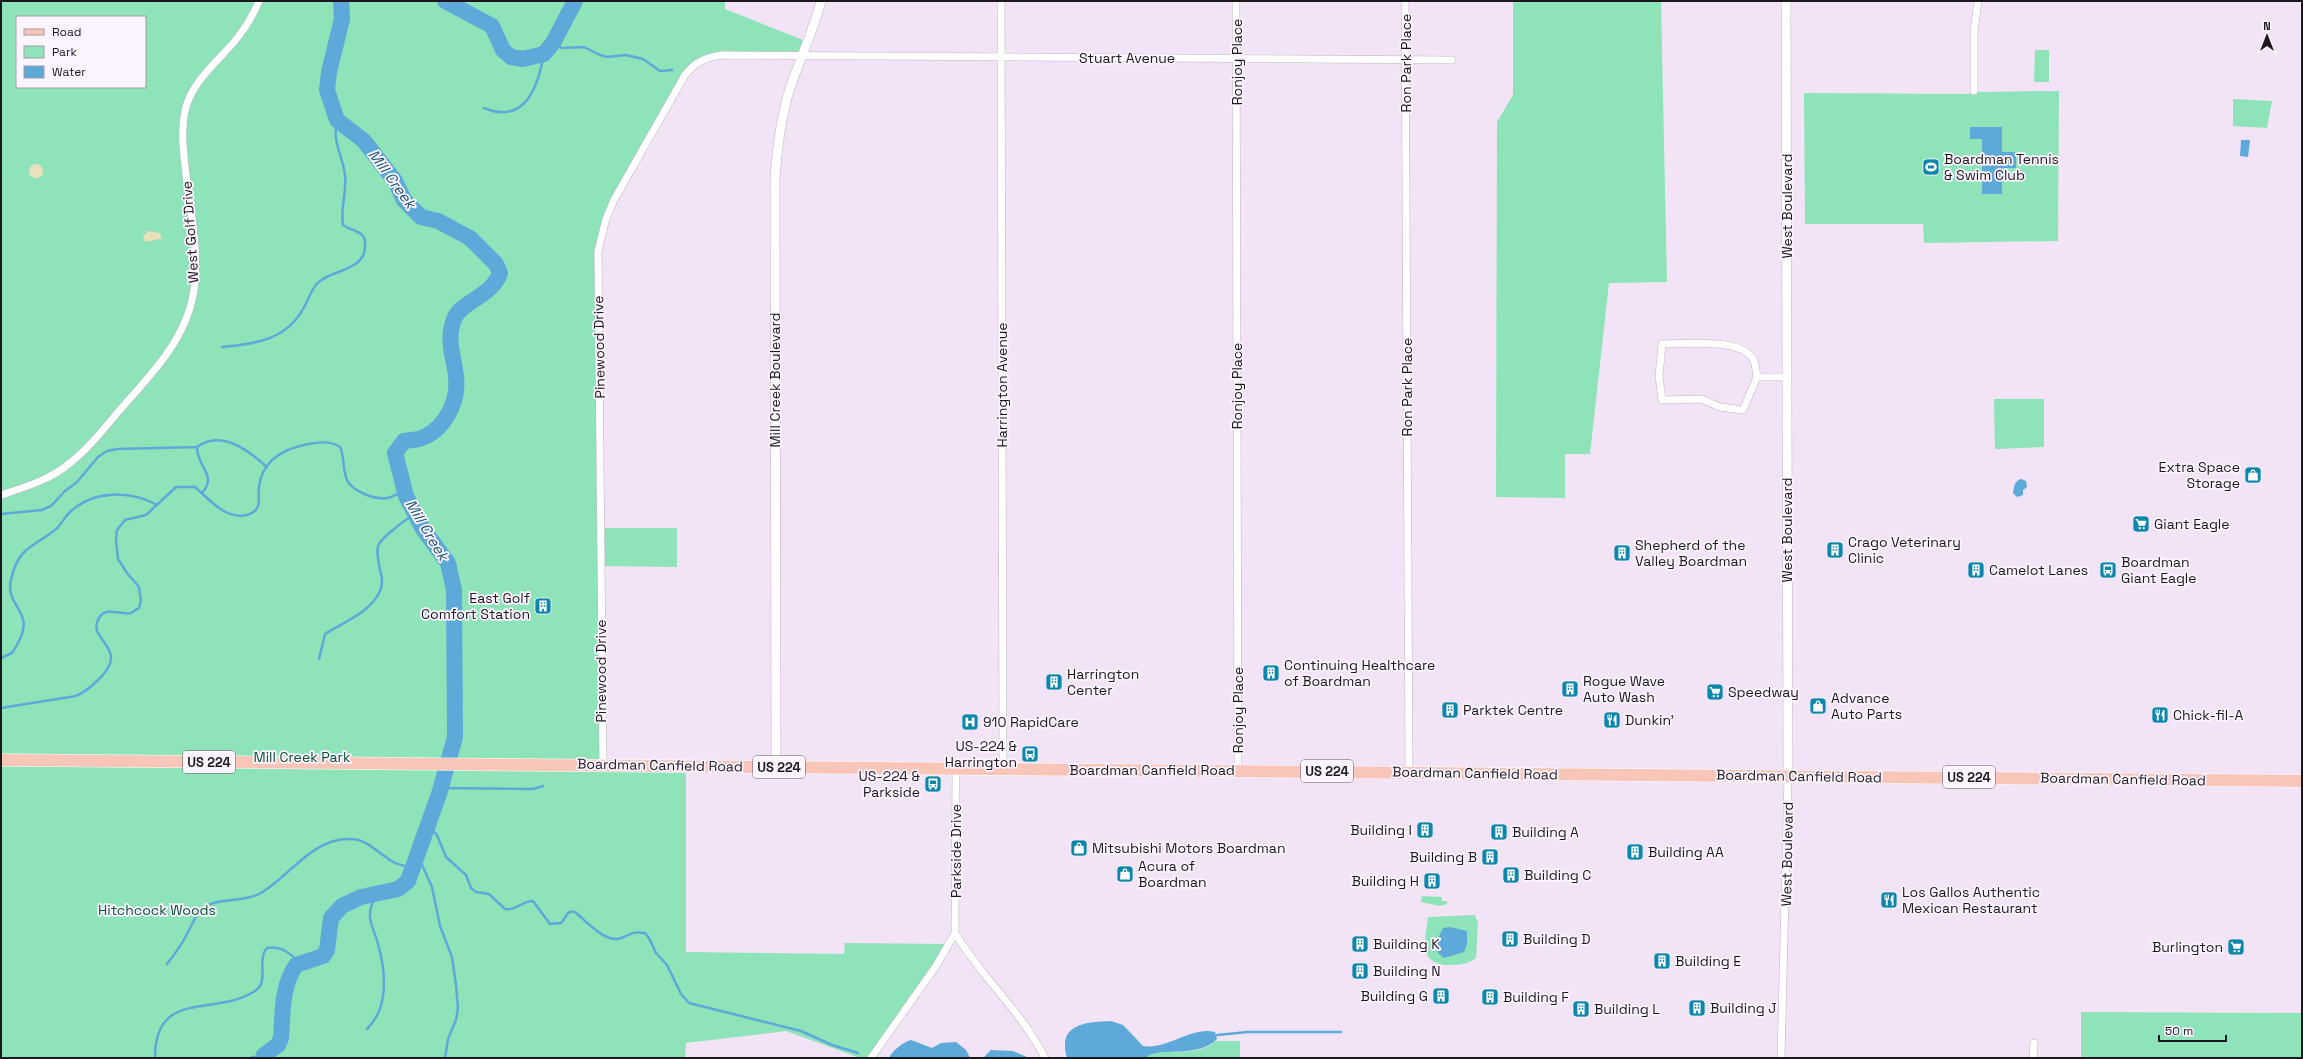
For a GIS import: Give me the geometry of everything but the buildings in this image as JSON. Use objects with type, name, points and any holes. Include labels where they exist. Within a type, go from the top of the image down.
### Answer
[{"type":"main road","name":"Boardman Canfield Road","points":[[1,760],[776,766],[956,769],[1238,770],[2302,781]]},
{"type":"street","name":"West Golf Drive","points":[[1,495],[41,481],[70,463],[91,442],[162,362],[178,339],[187,319],[195,281],[183,142],[184,112],[188,98],[195,86],[247,25],[259,1]]},
{"type":"street","name":"Mill Creek Boulevard","points":[[776,766],[775,179],[782,118],[821,1]]},
{"type":"street","name":"Harrington Avenue","points":[[1001,1],[1003,769]]},
{"type":"street","name":"Ronjoy Place","points":[[1236,1],[1238,770]]},
{"type":"street","name":"Ron Park Place","points":[[1405,1],[1409,772]]},
{"type":"street","name":"West Boulevard","points":[[1781,1058],[1788,776],[1786,1]]},
{"type":"street","points":[[1974,91],[1974,32],[1978,1]]},
{"type":"street","name":"Pinewood Drive","points":[[603,765],[598,264],[600,236],[614,200],[685,75],[694,65],[709,57],[722,55],[802,56]]},
{"type":"street","name":"Stuart Avenue","points":[[802,56],[1452,60]]},
{"type":"street","points":[[1662,344],[1719,344],[1742,349],[1753,360],[1757,377],[1743,410],[1720,407],[1701,399],[1662,400],[1659,376],[1662,344]]},
{"type":"street","points":[[1757,377],[1787,377]]},
{"type":"street","name":"Parkside Drive","points":[[955,933],[956,769]]},
{"type":"street","points":[[871,1058],[936,966],[955,933],[977,968],[1022,1022],[1045,1058]]},
{"type":"street","points":[[2033,1058],[2034,1043]]},
{"type":"green space","name":"Mill Creek Park","points":[[1,1],[725,1],[725,9],[808,42],[802,56],[722,55],[694,65],[614,200],[600,236],[601,528],[677,528],[677,567],[601,566],[603,765],[686,766],[686,952],[844,954],[845,943],[949,944],[871,1058],[860,1058],[786,1031],[686,1043],[685,1058],[1,1058]]},
{"type":"green space","points":[[1513,1],[1661,1],[1667,282],[1609,283],[1590,454],[1565,454],[1565,498],[1496,497],[1497,122],[1513,95]]},
{"type":"green space","points":[[2035,50],[2049,50],[2049,82],[2034,82]]},
{"type":"green space","name":"Boardman Tennis & Swim Club","points":[[2059,91],[2058,241],[1924,243],[1923,224],[1805,224],[1804,93],[1968,94],[1974,92]]},
{"type":"green space","points":[[2233,99],[2272,101],[2267,128],[2233,126]]},
{"type":"green space","points":[[1994,399],[2044,399],[2044,447],[1995,449]]},
{"type":"green space","points":[[1422,896],[1442,897],[1442,901],[1447,901],[1447,904],[1439,906],[1421,902]]},
{"type":"green space","points":[[1475,915],[1478,923],[1476,958],[1467,963],[1450,965],[1439,964],[1428,956],[1425,942],[1428,917]]},
{"type":"green space","points":[[2081,1012],[2302,1013],[2302,1058],[2081,1058]]},
{"type":"green space","points":[[1215,1041],[1240,1041],[1240,1058],[1146,1058],[1158,1053],[1199,1050]]},
{"type":"sand","points":[[36,164],[41,166],[43,171],[41,176],[36,178],[31,176],[29,171],[31,166]]},
{"type":"sand","points":[[148,231],[160,233],[162,239],[145,242],[143,236]]},
{"type":"water","points":[[1970,127],[2002,127],[2002,152],[2016,152],[2016,168],[2002,168],[2002,194],[1982,194],[1982,139],[1970,139]]},
{"type":"water","points":[[2241,140],[2250,140],[2248,157],[2240,156]]},
{"type":"water","points":[[2021,479],[2026,481],[2027,487],[2023,490],[2023,495],[2017,497],[2013,493],[2014,486],[2017,481]]},
{"type":"water","points":[[1450,927],[1467,931],[1467,944],[1464,952],[1444,958],[1438,953],[1438,938],[1443,928]]},
{"type":"water","points":[[1111,1021],[1123,1025],[1143,1046],[1161,1045],[1197,1032],[1206,1031],[1215,1032],[1217,1039],[1209,1045],[1199,1049],[1159,1053],[1146,1058],[1067,1058],[1065,1047],[1066,1038],[1070,1032],[1083,1024]]},
{"type":"water","points":[[911,1040],[932,1048],[941,1043],[956,1042],[966,1050],[970,1058],[889,1058],[898,1047]]},
{"type":"water","points":[[991,1050],[1013,1051],[1029,1058],[983,1058]]},
{"type":"waterway","name":"Mill Creek","points":[[264,1058],[264,1055],[278,1045],[281,1038],[285,991],[296,965],[323,956],[327,950],[331,918],[342,906],[361,897],[398,889],[408,881],[439,794],[455,737],[454,590],[448,563],[423,529],[406,496],[395,453],[404,441],[420,439],[430,434],[444,421],[449,413],[453,404],[456,386],[455,369],[450,340],[452,325],[459,311],[491,287],[500,273],[496,264],[470,238],[438,221],[421,217],[404,200],[395,181],[364,141],[337,120],[327,90],[329,72],[342,19],[341,1]]},
{"type":"waterway","name":"Mill Creek","points":[[445,1],[492,26],[503,50],[511,57],[523,59],[544,54],[553,43],[575,1]]},
{"type":"waterway","points":[[553,43],[562,48],[584,47],[607,57],[626,55],[643,59],[660,71],[672,70]]},
{"type":"waterway","points":[[484,108],[498,112],[510,111],[520,107],[528,99],[533,90],[538,78],[544,54]]},
{"type":"waterway","points":[[222,347],[258,342],[279,334],[288,328],[296,319],[312,290],[320,281],[355,264],[364,254],[365,242],[363,236],[343,225],[342,212],[345,175],[337,142],[337,120]]},
{"type":"waterway","points":[[1,514],[42,510],[51,506],[65,491],[77,482],[98,457],[107,451],[117,449],[197,447],[206,442],[216,440],[225,441],[244,449],[267,467]]},
{"type":"waterway","points":[[1,708],[76,696],[90,687],[108,669],[111,660],[110,652],[98,633],[96,626],[99,618],[105,612],[131,613],[139,608],[141,601],[139,587],[118,559],[116,541],[117,530],[125,520],[146,515],[176,487],[195,487],[225,512],[239,516],[249,515],[255,511],[258,506],[261,478],[264,470],[274,458],[296,447],[323,442],[332,443],[340,447],[344,472],[347,480],[359,491],[377,498],[388,498],[405,490]]},
{"type":"waterway","points":[[197,447],[200,461],[206,471],[208,481],[202,493]]},
{"type":"waterway","points":[[1,658],[12,653],[24,628],[23,619],[12,598],[10,590],[14,569],[22,554],[27,549],[55,530],[69,513],[78,505],[100,496],[123,495],[146,500],[157,505]]},
{"type":"waterway","points":[[319,659],[325,634],[356,616],[376,599],[382,583],[377,551],[379,543],[398,526],[415,514]]},
{"type":"waterway","points":[[441,788],[533,789],[543,786]]},
{"type":"waterway","points":[[428,826],[437,835],[446,857],[466,875],[471,888],[476,892],[489,894],[505,909],[512,909],[529,901],[533,901],[550,924],[561,923],[568,913],[575,912],[596,931],[609,938],[615,939],[630,934],[641,932],[645,933],[656,953],[667,965],[681,994],[689,1003],[801,1031],[832,1045],[858,1053]]},
{"type":"waterway","points":[[167,964],[182,943],[196,916],[206,906],[213,903],[252,897],[259,894],[270,887],[302,859],[325,844],[337,840],[351,839],[362,841],[393,862],[413,869]]},
{"type":"waterway","points":[[418,856],[432,887],[440,926],[452,957],[456,985],[458,1008],[456,1020],[448,1039],[445,1058]]},
{"type":"waterway","points":[[367,1029],[379,1011],[384,989],[381,955],[370,917],[371,908],[376,894]]},
{"type":"waterway","points":[[155,1058],[158,1036],[165,1022],[176,1013],[190,1008],[222,1003],[255,991],[262,982],[263,958],[267,948],[272,947],[281,949],[300,963]]},
{"type":"waterway","points":[[1217,1035],[1248,1032],[1341,1032]]},
{"type":"waterway","points":[[249,1058],[264,1055]]},
{"type":"place","name":"Boardman Tennis & Swim Club","points":[[1931,167]]},
{"type":"place","name":"Extra Space Storage","points":[[2253,475]]},
{"type":"place","name":"Giant Eagle","points":[[2141,524]]},
{"type":"place","name":"Crago Veterinary Clinic","points":[[1835,550]]},
{"type":"place","name":"Shepherd of the Valley Boardman","points":[[1622,553]]},
{"type":"place","name":"Camelot Lanes","points":[[1976,570]]},
{"type":"place","name":"Boardman Giant Eagle","points":[[2108,570]]},
{"type":"place","name":"East Golf Comfort Station","points":[[543,606]]},
{"type":"place","name":"Continuing Healthcare of Boardman","points":[[1271,673]]},
{"type":"place","name":"Harrington Center","points":[[1054,682]]},
{"type":"place","name":"Rogue Wave Auto Wash","points":[[1570,689]]},
{"type":"place","name":"Speedway","points":[[1715,692]]},
{"type":"place","name":"Advance Auto Parts","points":[[1818,706]]},
{"type":"place","name":"Parktek Centre","points":[[1450,710]]},
{"type":"place","name":"Chick-fil-A","points":[[2160,715]]},
{"type":"place","name":"Dunkin'","points":[[1612,720]]},
{"type":"place","name":"910 RapidCare","points":[[970,722]]},
{"type":"place","name":"US-224 & Harrington","points":[[1030,754]]},
{"type":"place","name":"US-224 & Parkside","points":[[933,784]]},
{"type":"place","name":"Building I","points":[[1425,830]]},
{"type":"place","name":"Building A","points":[[1499,832]]},
{"type":"place","name":"Mitsubishi Motors Boardman","points":[[1079,848]]},
{"type":"place","name":"Building AA","points":[[1635,852]]},
{"type":"place","name":"Building B","points":[[1490,857]]},
{"type":"place","name":"Acura of Boardman","points":[[1125,874]]},
{"type":"place","name":"Building C","points":[[1511,875]]},
{"type":"place","name":"Building H","points":[[1432,881]]},
{"type":"place","name":"Los Gallos Authentic Mexican Restaurant","points":[[1889,900]]},
{"type":"place","name":"Building D","points":[[1510,939]]},
{"type":"place","name":"Building K","points":[[1360,944]]},
{"type":"place","name":"Burlington","points":[[2236,947]]},
{"type":"place","name":"Building E","points":[[1662,961]]},
{"type":"place","name":"Building N","points":[[1360,971]]},
{"type":"place","name":"Building G","points":[[1441,996]]},
{"type":"place","name":"Building F","points":[[1490,997]]},
{"type":"place","name":"Building J","points":[[1697,1008]]},
{"type":"place","name":"Building L","points":[[1581,1009]]},
{"type":"park label","name":"Hitchcock Woods","points":[[157,910]]}]
